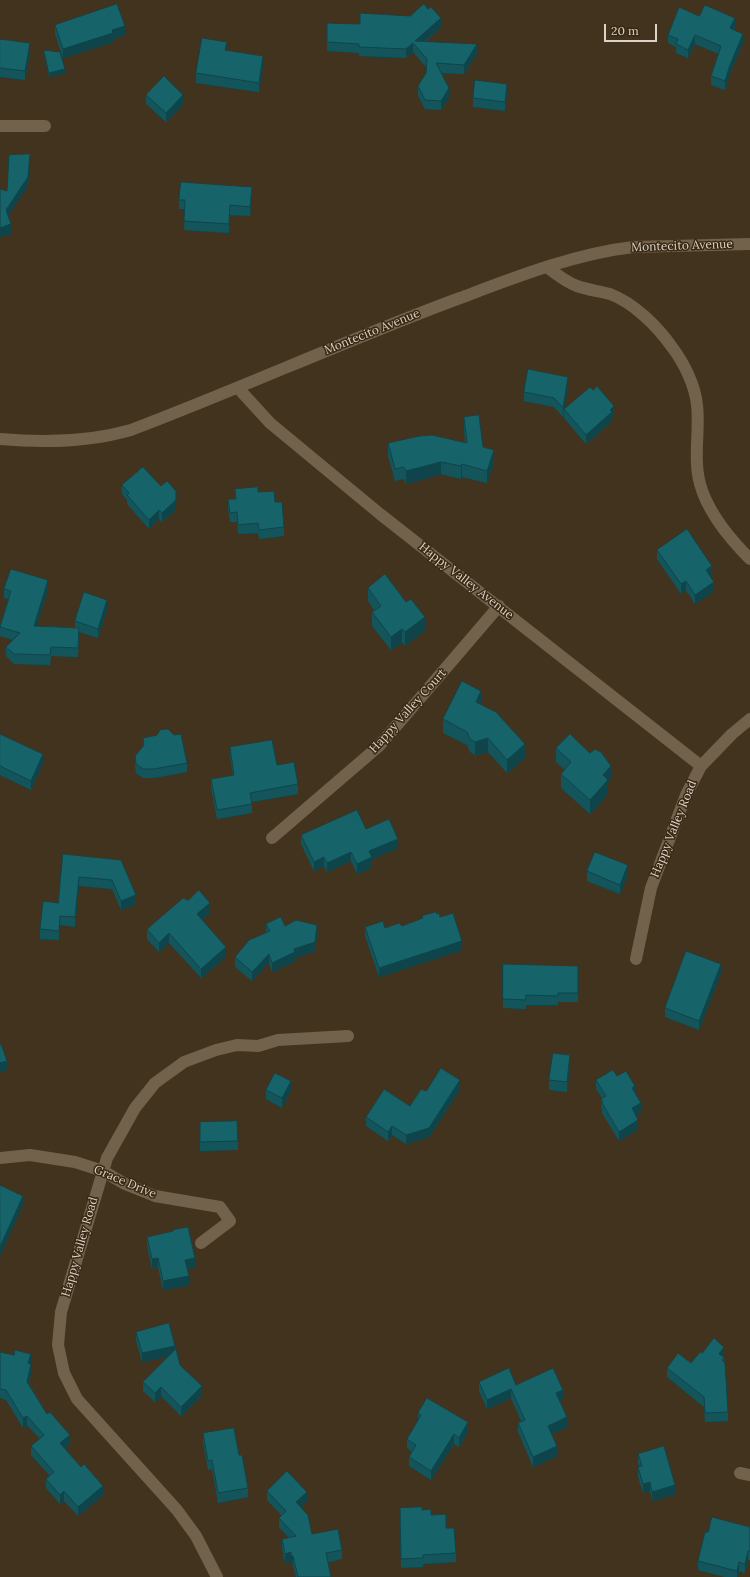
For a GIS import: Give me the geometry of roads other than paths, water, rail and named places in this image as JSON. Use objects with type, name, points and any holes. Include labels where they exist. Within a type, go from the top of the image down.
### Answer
[{"type":"street","points":[[0,126],[44,126]]},
{"type":"street","name":"Montecito Avenue","points":[[0,439],[38,442],[114,435],[147,424],[238,388],[391,324],[547,267],[601,253],[633,247],[750,244]]},
{"type":"street","points":[[547,267],[559,277],[578,287],[610,294],[623,300],[649,321],[672,346],[681,361],[694,391],[697,405],[697,464],[705,497],[723,528],[750,559]]},
{"type":"street","name":"Happy Valley Avenue","points":[[238,388],[270,423],[380,514],[701,766]]},
{"type":"street","name":"Happy Valley Court","points":[[272,838],[379,746],[499,606]]},
{"type":"street","name":"Happy Valley Road","points":[[636,959],[651,888],[686,795],[701,766],[732,734],[750,719]]},
{"type":"street","name":"Happy Valley Road","points":[[217,1577],[196,1536],[177,1510],[77,1399],[64,1373],[58,1345],[61,1312],[106,1158],[135,1108],[155,1083],[184,1062],[216,1050],[237,1045],[258,1046],[278,1040],[348,1036]]},
{"type":"street","name":"Grace Drive","points":[[0,1158],[30,1154],[75,1162],[103,1171],[125,1184],[155,1196],[220,1206],[230,1221],[201,1243]]}]
